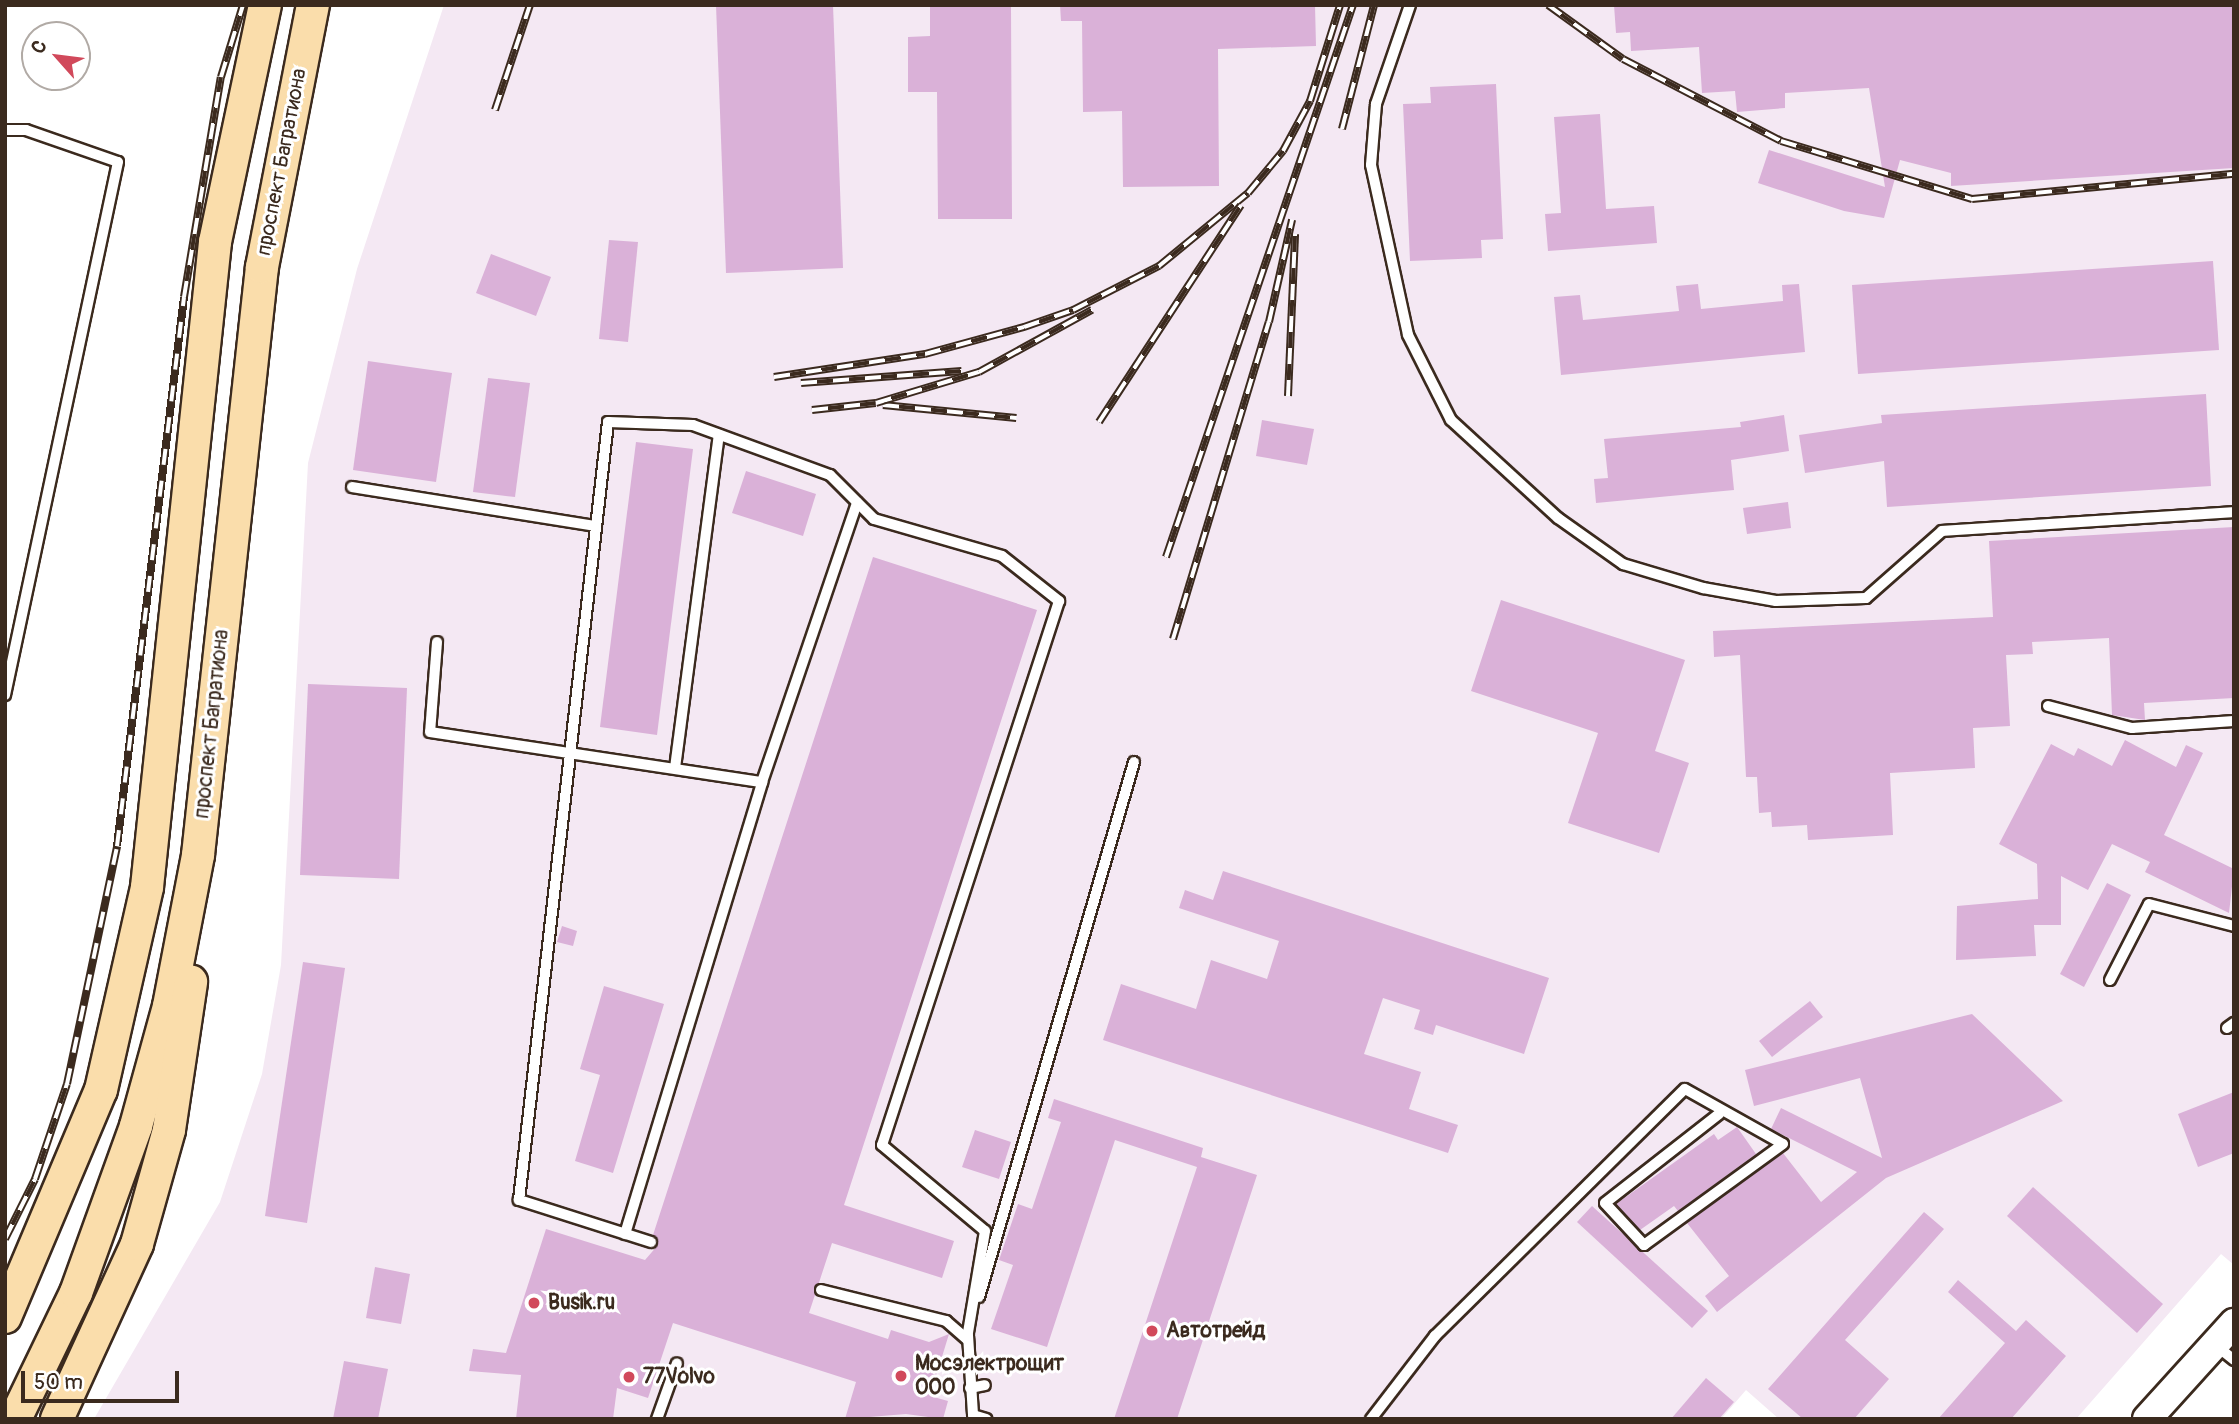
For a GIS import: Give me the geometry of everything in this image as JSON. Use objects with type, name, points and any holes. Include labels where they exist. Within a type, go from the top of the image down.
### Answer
[{"type":"main road","points":[[5,1317],[101,1090],[148,887],[215,242],[265,5]]},
{"type":"main road","name":"проспект Багратиона","points":[[15,1419],[76,1293],[136,1126],[169,1006],[198,855],[262,267],[313,5]]},
{"type":"main road","points":[[57,1419],[137,1244],[169,1130],[184,1052],[198,855]]},
{"type":"street","points":[[2147,1419],[2224,1352],[2234,1323]]},
{"type":"lane","points":[[1410,5],[1376,104],[1371,165],[1408,335],[1451,420],[1558,519],[1623,564],[1703,588],[1776,601],[1867,598],[1941,531],[2234,512]]},
{"type":"lane","points":[[5,130],[26,130],[118,162],[5,695]]},
{"type":"lane","points":[[651,1242],[519,1200],[608,422],[693,425],[830,475],[874,519],[1002,556],[1059,601],[882,1145],[985,1231],[967,1339],[971,1417],[986,1419]]},
{"type":"lane","points":[[675,768],[719,435]]},
{"type":"lane","points":[[352,487],[596,526]]},
{"type":"lane","points":[[625,1234],[762,782],[857,503]]},
{"type":"lane","points":[[437,642],[430,732],[762,782]]},
{"type":"lane","points":[[2048,706],[2132,728],[2234,721]]},
{"type":"lane","points":[[967,1339],[1135,762]]},
{"type":"lane","points":[[2110,980],[2148,904],[2234,926]]},
{"type":"lane","points":[[1371,1419],[1435,1336],[1685,1089],[1719,1114],[1783,1144],[1644,1245],[1605,1203],[1719,1114]]},
{"type":"lane","points":[[821,1290],[946,1321],[967,1339]]},
{"type":"lane","points":[[657,1419],[677,1363]]},
{"type":"lane","points":[[970,1388],[985,1385]]},
{"type":"shaded area","points":[[444,5],[2234,5],[2234,1265],[2221,1254],[2076,1419],[1779,1419],[1746,1390],[1721,1419],[94,1419],[220,1202],[262,1074],[281,965],[308,463],[357,269]]},
{"type":"building","points":[[716,5],[833,5],[843,268],[726,273]]},
{"type":"building","points":[[930,5],[1011,5],[1012,219],[938,219],[937,92],[908,92],[908,37],[930,36]]},
{"type":"building","points":[[1060,5],[1315,5],[1316,46],[1218,49],[1219,186],[1123,187],[1122,111],[1083,112],[1082,21],[1061,21]]},
{"type":"building","points":[[1614,5],[2234,5],[2234,168],[1951,186],[1951,173],[1900,160],[1884,218],[1844,211],[1758,183],[1769,150],[1885,187],[1869,88],[1785,93],[1785,108],[1737,112],[1735,91],[1702,93],[1699,47],[1631,51],[1630,32],[1616,33]]},
{"type":"building","points":[[1496,84],[1503,239],[1481,240],[1482,258],[1410,261],[1403,104],[1431,103],[1430,87]]},
{"type":"building","points":[[1600,114],[1606,209],[1654,206],[1657,243],[1548,251],[1545,214],[1561,213],[1554,117]]},
{"type":"building","points":[[609,240],[638,242],[628,342],[599,339]]},
{"type":"building","points":[[491,254],[551,277],[536,316],[476,293]]},
{"type":"building","points":[[2213,261],[2219,350],[1858,374],[1852,285]]},
{"type":"building","points":[[1698,284],[1701,309],[1783,301],[1782,285],[1799,284],[1805,352],[1561,375],[1554,297],[1580,295],[1583,320],[1679,311],[1676,286]]},
{"type":"building","points":[[368,361],[452,373],[436,482],[353,470]]},
{"type":"building","points":[[488,378],[530,383],[515,497],[473,492]]},
{"type":"building","points":[[2206,394],[2211,486],[1887,507],[1884,461],[1805,473],[1799,435],[1882,423],[1881,415]]},
{"type":"building","points":[[1784,415],[1789,451],[1731,460],[1734,490],[1596,503],[1594,479],[1608,478],[1604,439],[1741,427],[1740,422]]},
{"type":"building","points":[[1262,420],[1314,429],[1307,465],[1256,456]]},
{"type":"building","points":[[636,442],[693,449],[657,735],[600,727]]},
{"type":"building","points":[[746,471],[816,494],[803,536],[732,513]]},
{"type":"building","points":[[1788,502],[1791,528],[1747,534],[1743,508]]},
{"type":"building","points":[[2234,527],[2234,698],[2144,703],[2145,720],[2112,715],[2109,638],[2032,642],[2033,654],[2006,655],[2010,726],[1973,728],[1975,768],[1890,773],[1893,835],[1808,840],[1807,825],[1772,827],[1771,812],[1759,813],[1757,777],[1746,777],[1740,655],[1714,657],[1713,631],[1993,617],[1989,541]]},
{"type":"building","points":[[873,557],[1037,610],[844,1205],[954,1241],[942,1278],[832,1243],[809,1313],[888,1339],[891,1330],[929,1342],[949,1334],[930,1396],[948,1401],[943,1419],[906,1414],[845,1419],[856,1382],[673,1323],[648,1398],[617,1388],[613,1419],[516,1419],[521,1375],[469,1371],[473,1349],[506,1353],[546,1229],[645,1260],[658,1245],[653,1235]]},
{"type":"building","points":[[1501,600],[1685,660],[1655,751],[1689,763],[1659,853],[1568,823],[1598,733],[1471,691]]},
{"type":"building","points":[[308,684],[407,688],[399,879],[300,875]]},
{"type":"building","points":[[2125,740],[2176,767],[2186,745],[2203,753],[2164,835],[2234,869],[2229,913],[2145,872],[2150,862],[2112,844],[2088,890],[2061,876],[2061,925],[2034,925],[2036,956],[1956,960],[1957,906],[2038,899],[2037,864],[1999,844],[2051,744],[2074,756],[2078,748],[2112,766]]},
{"type":"building","points":[[1223,871],[1549,978],[1524,1054],[1436,1025],[1433,1035],[1414,1029],[1420,1010],[1383,998],[1364,1054],[1421,1072],[1409,1109],[1458,1125],[1448,1153],[1103,1040],[1121,984],[1196,1009],[1211,960],[1267,979],[1279,941],[1179,908],[1185,890],[1213,900]]},
{"type":"building","points":[[2107,883],[2131,895],[2084,987],[2060,974]]},
{"type":"building","points":[[562,926],[577,931],[573,946],[557,942]]},
{"type":"building","points":[[303,962],[345,968],[307,1223],[265,1216]]},
{"type":"building","points":[[604,986],[664,1004],[613,1173],[575,1161],[600,1075],[580,1069]]},
{"type":"building","points":[[1810,1001],[1823,1017],[1772,1057],[1759,1041]]},
{"type":"building","points":[[1972,1014],[2063,1101],[1886,1178],[1717,1312],[1705,1296],[1729,1276],[1687,1223],[1783,1153],[1821,1202],[1857,1172],[1771,1129],[1781,1108],[1882,1158],[1860,1078],[1754,1106],[1745,1070]]},
{"type":"building","points":[[2234,1092],[2234,1153],[2198,1167],[2178,1114]]},
{"type":"building","points":[[1054,1099],[1203,1148],[1201,1157],[1257,1175],[1177,1419],[1114,1419],[1197,1167],[1115,1140],[1047,1347],[991,1329],[1013,1265],[999,1260],[1018,1204],[1032,1209],[1061,1122],[1048,1118]]},
{"type":"building","points":[[1737,1127],[1756,1154],[1678,1211],[1674,1206],[1640,1230],[1616,1204],[1714,1134],[1718,1140]]},
{"type":"building","points":[[975,1130],[1011,1142],[999,1179],[962,1167]]},
{"type":"building","points":[[2033,1187],[2163,1304],[2137,1333],[2007,1216]]},
{"type":"building","points":[[1592,1206],[1708,1311],[1692,1328],[1577,1222]]},
{"type":"building","points":[[1924,1212],[1944,1229],[1845,1340],[1889,1379],[1854,1419],[1803,1419],[1768,1389]]},
{"type":"building","points":[[375,1267],[410,1274],[401,1324],[366,1318]]},
{"type":"building","points":[[1958,1280],[2016,1331],[2026,1320],[2066,1356],[2011,1419],[1938,1419],[2005,1343],[1948,1292]]},
{"type":"building","points":[[344,1361],[388,1369],[378,1419],[333,1419]]},
{"type":"building","points":[[1706,1378],[1734,1402],[1719,1419],[1671,1419]]},
{"type":"railway","points":[[5,1239],[35,1179],[67,1084],[117,846],[184,297],[221,77],[243,5]]},
{"type":"railway","points":[[495,110],[530,5]]},
{"type":"railway","points":[[774,377],[925,354],[1024,327],[1073,310],[1159,266],[1248,193],[1283,151],[1310,101],[1340,5]]},
{"type":"railway","points":[[1166,557],[1353,5]]},
{"type":"railway","points":[[1342,129],[1374,5]]},
{"type":"railway","points":[[1548,5],[1623,59],[1781,141],[1972,199],[2234,174]]},
{"type":"railway","points":[[1099,422],[1241,205]]},
{"type":"railway","points":[[1173,639],[1269,322],[1292,220]]},
{"type":"railway","points":[[1288,396],[1295,234]]},
{"type":"railway","points":[[812,410],[876,403],[979,372],[1092,310]]},
{"type":"railway","points":[[801,383],[962,371]]},
{"type":"railway","points":[[883,405],[1016,418]]},
{"type":"place","name":"Busik.ru","points":[[534,1303]]},
{"type":"place","name":"Автотрейд","points":[[1152,1331]]},
{"type":"place","name":"Мосэлектрощит ООО","points":[[901,1376]]},
{"type":"place","name":"77Volvo","points":[[629,1377]]}]
